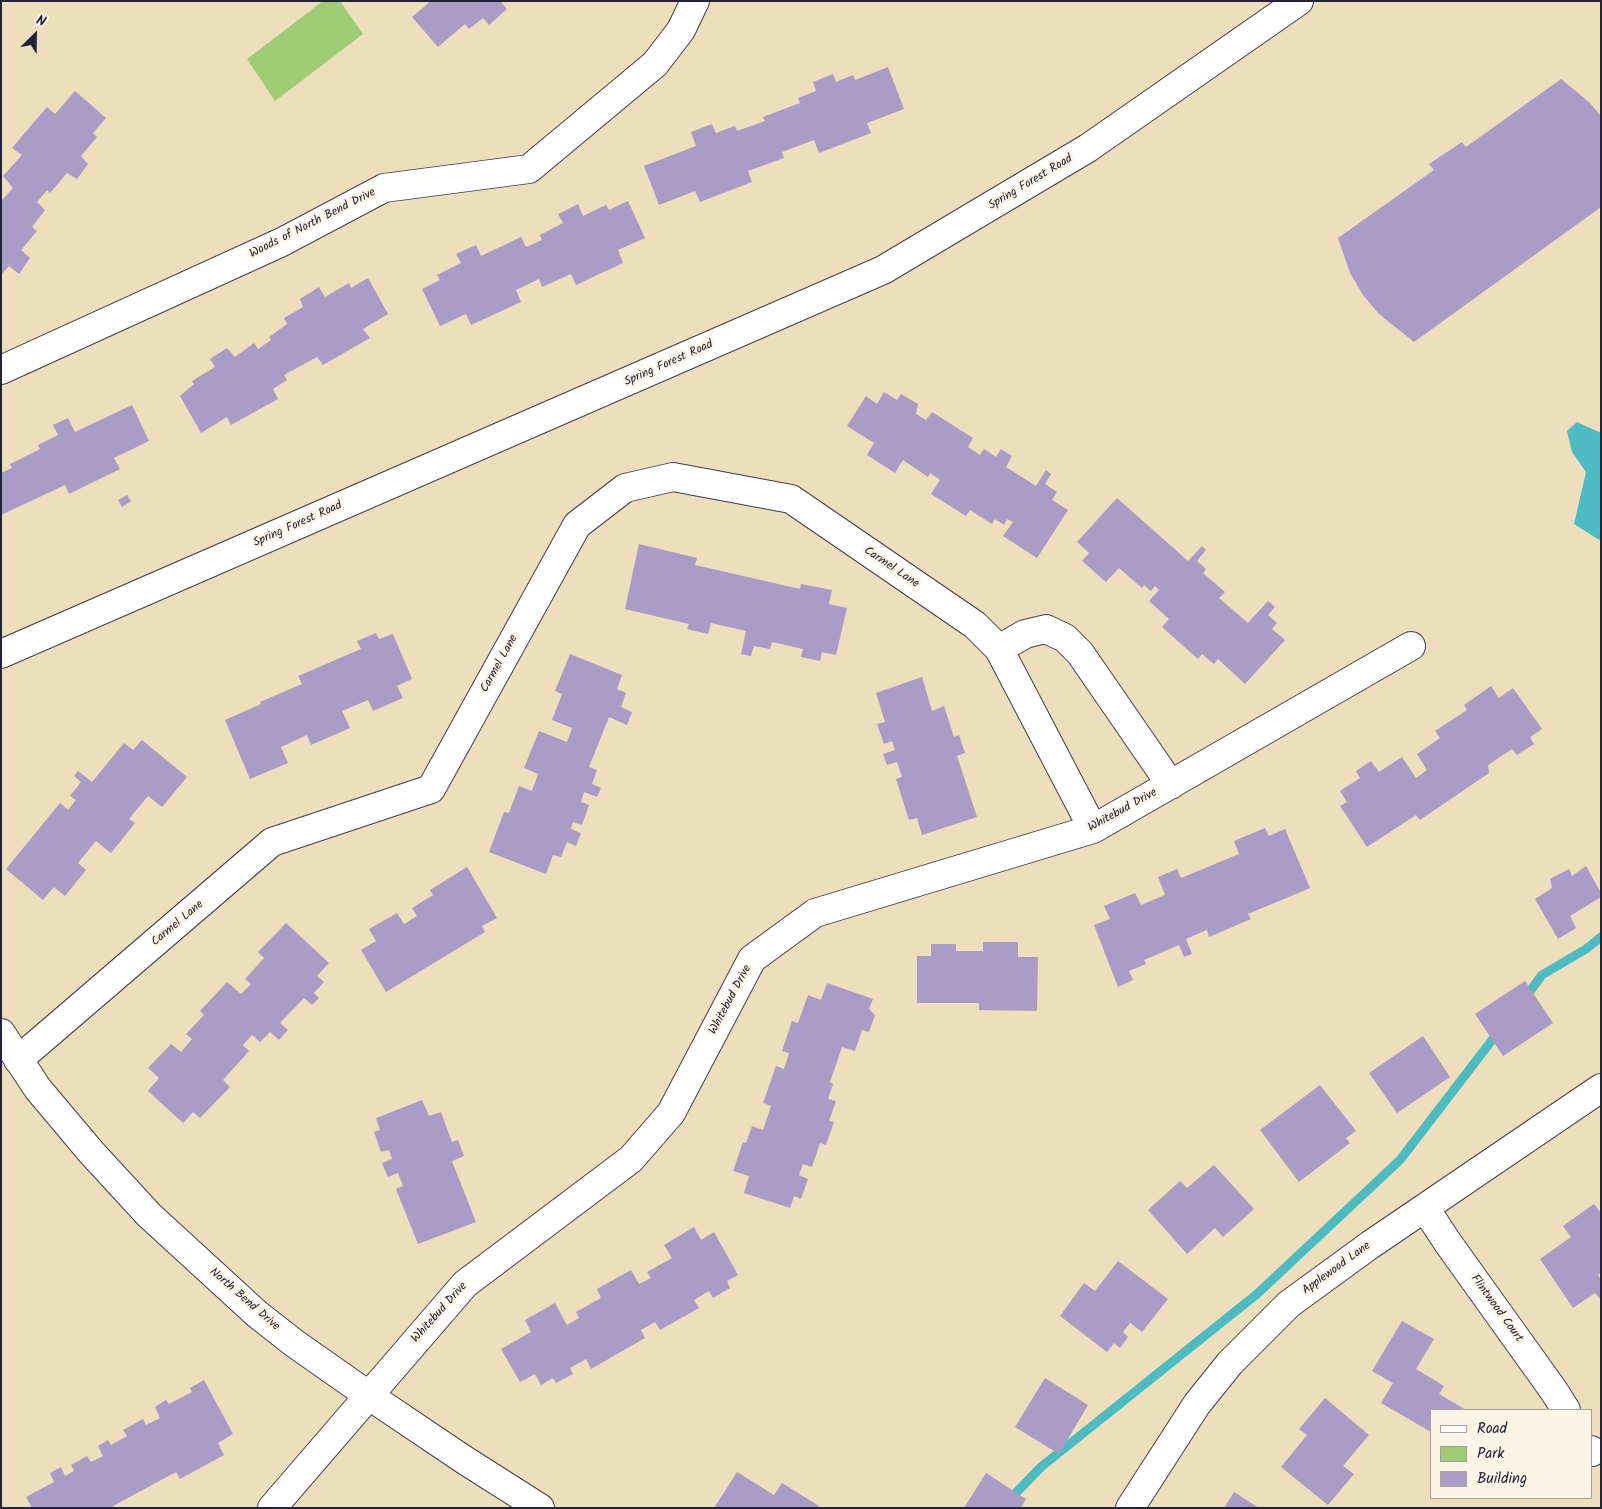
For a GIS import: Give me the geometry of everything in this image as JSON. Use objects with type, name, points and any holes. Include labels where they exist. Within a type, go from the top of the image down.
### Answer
[{"type":"street","name":"Woods of North Bend Drive","points":[[1,370],[282,242],[384,188],[529,169],[655,64],[682,30],[695,1]]},
{"type":"street","name":"Spring Forest Road","points":[[1,654],[883,270],[1088,148],[1299,1]]},
{"type":"street","name":"Carmel Lane","points":[[18,1060],[272,842],[431,789],[577,525],[625,488],[673,477],[791,499],[975,625],[999,649],[1093,830]]},
{"type":"street","points":[[999,649],[1025,634],[1046,629],[1065,638],[1080,653],[1171,785]]},
{"type":"street","name":"Whitebud Drive","points":[[272,1508],[465,1284],[631,1159],[671,1114],[752,959],[815,913],[1093,830],[1411,646]]},
{"type":"street","name":"North Bend Drive","points":[[1,1033],[38,1089],[91,1152],[149,1215],[257,1314],[294,1343],[368,1395],[540,1508]]},
{"type":"street","name":"Applewood Lane","points":[[1130,1508],[1197,1404],[1230,1363],[1290,1304],[1370,1245],[1601,1088]]},
{"type":"street","name":"Flintwood Court","points":[[1425,1208],[1565,1409]]},
{"type":"green space","points":[[323,1],[340,1],[363,34],[275,101],[247,59]]},
{"type":"water","points":[[1577,422],[1601,433],[1601,541],[1574,524],[1586,472],[1572,452],[1567,431]]},
{"type":"building","points":[[431,1],[500,1],[507,9],[489,25],[483,18],[469,29],[465,24],[438,47],[412,17]]},
{"type":"building","points":[[888,67],[904,109],[867,123],[871,133],[819,153],[814,140],[782,152],[784,158],[748,171],[752,182],[700,202],[695,191],[659,205],[644,166],[696,146],[691,132],[712,124],[716,133],[735,126],[737,131],[765,121],[763,117],[800,103],[798,98],[816,91],[813,82],[833,74],[836,82],[853,75],[855,80]]},
{"type":"building","points":[[1561,79],[1589,102],[1601,116],[1601,207],[1414,342],[1379,314],[1363,295],[1350,273],[1338,238],[1434,170],[1429,164],[1462,142],[1466,147]]},
{"type":"building","points":[[75,91],[106,118],[93,133],[97,137],[81,156],[88,164],[77,179],[67,173],[50,193],[47,190],[37,202],[45,210],[32,227],[37,231],[21,250],[30,258],[19,274],[9,266],[1,275],[1,201],[13,188],[3,176],[22,155],[12,148],[47,107],[55,114]]},
{"type":"building","points":[[628,201],[645,238],[618,250],[623,263],[576,285],[571,274],[542,287],[539,279],[516,290],[521,302],[471,325],[466,314],[440,326],[422,289],[440,280],[437,275],[461,263],[456,254],[476,245],[481,256],[521,237],[526,247],[542,240],[540,235],[563,223],[558,214],[578,204],[583,216],[606,205],[609,210]]},
{"type":"building","points":[[368,278],[388,314],[363,329],[370,338],[323,365],[317,357],[284,375],[287,380],[273,389],[278,399],[231,425],[227,417],[201,433],[180,396],[194,384],[192,381],[215,367],[210,359],[227,348],[235,357],[254,343],[258,349],[271,340],[269,337],[287,324],[284,318],[303,307],[300,299],[319,287],[325,297],[349,283],[351,288]]},
{"type":"building","points":[[884,392],[897,400],[901,394],[918,404],[916,414],[926,420],[932,412],[973,438],[968,447],[980,455],[984,449],[996,457],[1001,449],[1012,456],[1006,467],[1036,486],[1046,470],[1051,474],[1045,484],[1057,492],[1052,500],[1068,510],[1037,558],[1003,536],[1013,522],[1007,519],[1004,525],[995,519],[992,524],[970,510],[966,516],[931,494],[940,480],[930,473],[928,477],[903,460],[895,473],[867,455],[874,443],[847,426],[866,396],[877,404]]},
{"type":"building","points":[[132,405],[149,441],[114,458],[120,469],[69,494],[65,485],[1,515],[1,473],[12,468],[10,464],[40,449],[38,445],[58,435],[53,425],[68,418],[75,432]]},
{"type":"building","points":[[127,495],[131,501],[122,507],[118,500]]},
{"type":"building","points":[[1117,498],[1188,561],[1202,546],[1206,550],[1197,561],[1206,569],[1203,573],[1225,592],[1219,598],[1248,623],[1268,601],[1275,607],[1268,615],[1277,623],[1272,629],[1285,640],[1245,684],[1218,659],[1214,664],[1202,654],[1198,659],[1162,627],[1169,619],[1149,601],[1159,590],[1155,586],[1151,591],[1144,585],[1142,588],[1119,568],[1106,582],[1082,561],[1089,553],[1077,542]]},
{"type":"building","points":[[639,544],[697,558],[695,565],[800,589],[801,584],[832,590],[829,604],[847,608],[836,655],[822,652],[820,661],[801,657],[803,649],[772,642],[770,649],[754,646],[751,656],[741,654],[746,631],[711,623],[708,634],[687,629],[689,624],[625,609]]},
{"type":"building","points":[[376,633],[379,639],[393,634],[412,679],[397,686],[403,698],[373,711],[368,700],[342,711],[350,728],[311,745],[307,735],[281,747],[288,763],[250,779],[225,720],[302,684],[298,676],[361,649],[357,641]]},
{"type":"building","points":[[570,654],[622,675],[617,689],[626,693],[621,707],[632,712],[627,725],[609,717],[589,767],[597,770],[592,784],[601,788],[597,797],[584,792],[581,802],[589,805],[582,825],[573,822],[571,829],[581,833],[576,846],[567,842],[561,857],[553,855],[546,874],[489,852],[504,812],[509,813],[519,786],[532,791],[538,774],[524,768],[539,731],[567,742],[572,728],[552,720],[562,694],[555,691]]},
{"type":"building","points":[[922,677],[932,711],[944,706],[954,737],[959,735],[965,753],[957,756],[977,817],[922,835],[917,818],[909,820],[896,779],[902,777],[897,762],[887,765],[883,754],[895,750],[892,741],[884,744],[877,724],[885,722],[876,693]]},
{"type":"building","points":[[1491,686],[1499,698],[1513,688],[1542,729],[1530,737],[1534,744],[1517,755],[1512,749],[1488,765],[1489,773],[1420,820],[1416,815],[1367,847],[1340,806],[1347,802],[1340,791],[1360,778],[1356,771],[1371,761],[1379,772],[1402,757],[1416,778],[1427,770],[1417,754],[1440,738],[1435,731],[1467,710],[1464,705]]},
{"type":"building","points":[[142,740],[187,777],[162,807],[148,796],[129,819],[135,823],[111,853],[96,841],[78,863],[86,870],[65,896],[54,887],[43,900],[6,869],[60,803],[68,810],[76,800],[70,796],[81,782],[74,776],[78,771],[92,782],[124,743],[133,750]]},
{"type":"building","points":[[1265,828],[1269,836],[1285,829],[1310,888],[1248,914],[1251,919],[1209,937],[1207,930],[1186,939],[1192,954],[1184,957],[1179,945],[1144,960],[1146,964],[1129,971],[1133,980],[1118,987],[1094,925],[1110,919],[1104,906],[1135,893],[1141,905],[1165,895],[1158,877],[1177,869],[1181,878],[1239,854],[1234,841]]},
{"type":"building","points":[[1586,866],[1601,893],[1601,897],[1570,916],[1576,928],[1558,939],[1535,899],[1552,888],[1550,879],[1569,869],[1572,876]]},
{"type":"building","points":[[467,867],[497,918],[482,926],[485,932],[386,992],[361,950],[376,941],[369,929],[397,913],[404,924],[417,916],[412,908],[433,895],[430,890]]},
{"type":"building","points":[[286,923],[329,963],[317,976],[324,982],[314,993],[319,998],[312,1005],[304,998],[280,1023],[288,1030],[279,1040],[270,1032],[260,1042],[252,1035],[243,1045],[249,1051],[223,1080],[230,1087],[200,1118],[193,1112],[183,1123],[148,1091],[159,1078],[148,1068],[171,1044],[181,1052],[192,1039],[186,1034],[204,1015],[200,1011],[227,982],[241,994],[251,984],[245,979],[264,958],[258,952]]},
{"type":"building","points":[[983,942],[1018,942],[1018,957],[1038,957],[1037,1011],[979,1010],[979,1003],[917,1003],[917,956],[931,956],[931,944],[956,944],[956,951],[983,951]]},
{"type":"building","points":[[1525,981],[1553,1023],[1503,1056],[1475,1014]]},
{"type":"building","points":[[827,983],[873,999],[869,1009],[875,1015],[869,1032],[862,1030],[855,1051],[842,1047],[830,1082],[833,1084],[828,1099],[836,1101],[829,1121],[834,1122],[826,1145],[820,1143],[812,1167],[803,1164],[799,1175],[808,1179],[801,1199],[794,1196],[790,1208],[744,1193],[749,1176],[733,1171],[743,1142],[746,1143],[752,1126],[763,1130],[771,1106],[763,1103],[776,1066],[784,1069],[789,1053],[782,1051],[792,1021],[798,1023],[808,995],[821,1000]]},
{"type":"building","points":[[1423,1036],[1450,1077],[1397,1113],[1369,1073]]},
{"type":"building","points":[[1320,1085],[1356,1131],[1346,1138],[1350,1143],[1299,1182],[1260,1130]]},
{"type":"building","points":[[422,1100],[429,1116],[441,1112],[452,1142],[458,1140],[464,1156],[452,1161],[476,1222],[418,1244],[396,1189],[403,1186],[398,1173],[388,1177],[382,1163],[392,1159],[389,1150],[381,1152],[374,1132],[380,1130],[376,1118]]},
{"type":"building","points":[[1214,1165],[1254,1209],[1223,1237],[1215,1228],[1187,1254],[1148,1210],[1180,1181],[1187,1188]]},
{"type":"building","points":[[1594,1204],[1601,1213],[1601,1273],[1598,1275],[1601,1280],[1601,1300],[1595,1293],[1573,1308],[1540,1259],[1571,1237],[1563,1226]]},
{"type":"building","points":[[694,1227],[701,1240],[714,1232],[738,1275],[727,1281],[730,1288],[713,1298],[709,1291],[694,1300],[699,1308],[660,1330],[655,1322],[641,1330],[645,1338],[591,1369],[586,1359],[570,1368],[573,1374],[556,1383],[553,1378],[541,1385],[535,1374],[520,1382],[501,1349],[531,1332],[525,1320],[555,1303],[567,1325],[579,1318],[576,1312],[601,1298],[597,1289],[631,1270],[639,1284],[651,1278],[647,1272],[672,1258],[664,1245]]},
{"type":"building","points":[[1118,1261],[1168,1299],[1142,1332],[1130,1323],[1123,1332],[1128,1337],[1120,1348],[1114,1343],[1107,1352],[1060,1316],[1084,1283],[1095,1291]]},
{"type":"building","points":[[1402,1321],[1434,1339],[1416,1369],[1444,1386],[1439,1394],[1464,1409],[1430,1409],[1430,1431],[1381,1403],[1393,1383],[1372,1371]]},
{"type":"building","points":[[1045,1378],[1088,1405],[1059,1454],[1015,1427]]},
{"type":"building","points":[[204,1380],[233,1434],[218,1443],[224,1455],[180,1479],[176,1472],[113,1506],[114,1508],[32,1508],[26,1497],[54,1482],[50,1473],[61,1467],[65,1476],[74,1471],[71,1465],[87,1456],[91,1462],[103,1456],[98,1446],[108,1440],[111,1445],[127,1436],[123,1430],[143,1419],[146,1425],[160,1418],[155,1407],[166,1400],[169,1404],[192,1392],[190,1388]]},
{"type":"building","points":[[1325,1398],[1369,1435],[1343,1466],[1354,1474],[1328,1505],[1281,1467],[1307,1435],[1299,1429]]},
{"type":"building","points":[[737,1472],[774,1495],[782,1483],[819,1506],[818,1508],[714,1508]]},
{"type":"building","points":[[986,1473],[1026,1499],[1021,1508],[964,1508]]},
{"type":"building","points":[[1234,1492],[1259,1508],[1224,1508]]},
{"type":"waterway","points":[[1524,999],[1542,975],[1586,949],[1601,937]]},
{"type":"waterway","points":[[1009,1500],[1041,1467],[1257,1294],[1400,1160],[1499,1031]]}]
